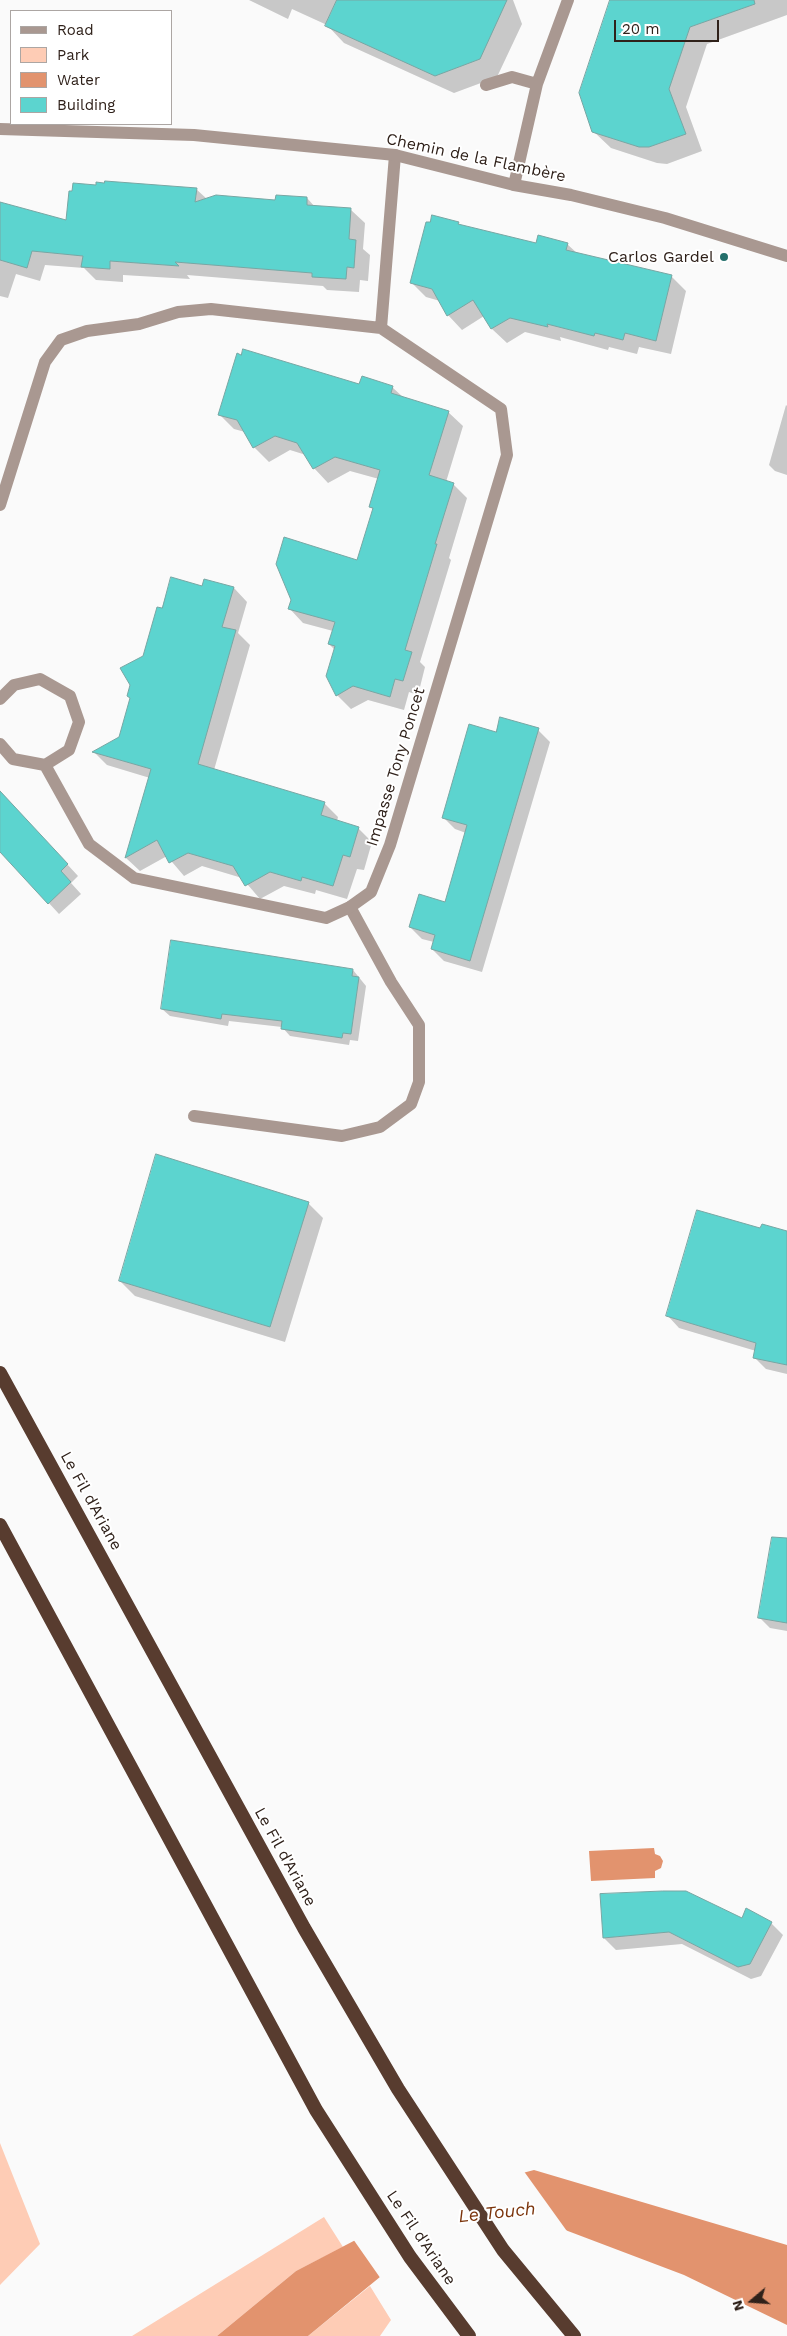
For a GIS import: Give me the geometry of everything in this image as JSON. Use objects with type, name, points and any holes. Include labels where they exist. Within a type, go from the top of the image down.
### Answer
[{"type":"highway","name":"Le Fil d'Ariane","points":[[0,1373],[304,1928],[398,2089],[503,2250],[574,2336]]},
{"type":"highway","name":"Le Fil d'Ariane","points":[[0,1526],[316,2110],[410,2257],[470,2336]]},
{"type":"street","points":[[514,185],[538,84],[568,0]]},
{"type":"street","points":[[486,85],[512,77],[538,84]]},
{"type":"street","name":"Chemin de la Flambère","points":[[0,129],[194,135],[395,155],[514,185],[665,218],[787,256]]},
{"type":"street","points":[[381,328],[395,155]]},
{"type":"street","name":"Impasse Tony Poncet","points":[[0,505],[45,362],[61,340],[87,331],[140,324],[178,312],[211,309],[381,328],[501,409],[507,455],[390,845],[371,892],[350,907],[326,918],[134,878],[89,844],[46,765]]},
{"type":"street","points":[[0,744],[13,760],[46,765],[70,750],[79,722],[70,696],[40,679],[14,685],[1,694]]},
{"type":"street","points":[[194,1116],[342,1136],[380,1127],[411,1104],[419,1082],[419,1024],[391,982],[350,907]]},
{"type":"green space","points":[[0,2143],[40,2244],[0,2285]]},
{"type":"green space","points":[[324,2217],[343,2247],[296,2271],[217,2336],[132,2336]]},
{"type":"green space","points":[[370,2286],[391,2320],[380,2336],[308,2336]]},
{"type":"water","points":[[654,1848],[655,1854],[660,1856],[663,1861],[661,1868],[655,1871],[655,1878],[591,1881],[589,1851]]},
{"type":"water","name":"Le Touch","points":[[534,2170],[787,2245],[787,2325],[684,2275],[552,2225],[500,2225],[453,2232],[408,2254],[308,2336],[217,2336],[296,2271],[417,2208],[477,2185]]},
{"type":"pier","points":[[523,2170],[569,2234],[551,2227],[500,2228],[453,2234],[410,2256],[381,2279],[353,2239],[416,2205],[476,2183]]},
{"type":"building","points":[[337,0],[507,0],[480,59],[435,76],[325,26]]},
{"type":"building","points":[[610,0],[754,0],[755,4],[690,27],[669,89],[686,134],[649,147],[639,147],[592,132],[579,93]]},
{"type":"building","points":[[105,181],[197,188],[195,202],[216,195],[275,200],[276,195],[307,197],[307,205],[351,208],[349,239],[356,240],[354,268],[347,267],[346,279],[312,277],[312,273],[175,262],[179,266],[110,261],[110,269],[81,267],[83,256],[32,251],[27,268],[0,260],[0,202],[66,220],[69,191],[72,191],[73,183],[96,185],[96,182],[104,183]]},
{"type":"building","points":[[432,215],[459,222],[458,224],[536,243],[538,235],[568,243],[566,250],[672,275],[656,341],[625,333],[623,340],[595,333],[594,336],[547,324],[548,327],[510,318],[491,329],[473,300],[447,316],[432,289],[410,283],[426,222],[430,222]]},
{"type":"building","points":[[243,349],[359,384],[362,376],[393,386],[391,393],[449,411],[429,475],[454,483],[405,650],[412,652],[403,681],[395,679],[390,697],[353,686],[336,696],[326,676],[335,646],[328,644],[335,622],[288,609],[291,600],[276,564],[284,537],[357,560],[373,508],[369,507],[380,470],[335,457],[313,469],[297,443],[275,436],[253,448],[237,420],[218,415],[237,353],[241,355]]},
{"type":"building","points":[[171,577],[202,586],[204,579],[234,587],[222,627],[236,630],[198,764],[325,802],[321,815],[359,827],[350,857],[343,855],[333,886],[302,877],[301,881],[270,872],[245,886],[233,866],[188,853],[169,863],[157,840],[125,858],[151,769],[92,752],[119,737],[130,698],[127,696],[130,685],[120,668],[143,656],[157,607],[162,608]]},
{"type":"building","points":[[500,717],[539,728],[470,961],[431,949],[435,935],[409,927],[419,894],[445,902],[467,825],[442,818],[469,724],[496,732]]},
{"type":"building","points":[[0,791],[68,864],[61,871],[71,882],[48,904],[0,852]]},
{"type":"building","points":[[171,940],[353,969],[352,976],[359,977],[351,1034],[343,1033],[342,1038],[281,1029],[282,1021],[222,1014],[221,1019],[161,1009]]},
{"type":"building","points":[[156,1154],[309,1202],[270,1327],[119,1281]]},
{"type":"building","points":[[697,1210],[760,1228],[762,1224],[787,1231],[787,1365],[753,1358],[756,1343],[666,1316]]},
{"type":"building","points":[[772,1537],[787,1538],[787,1623],[758,1618]]},
{"type":"building","points":[[686,1891],[742,1918],[746,1908],[772,1922],[750,1964],[738,1967],[669,1932],[603,1938],[600,1894]]},
{"type":"place","name":"Carlos Gardel","points":[[724,257]]}]
